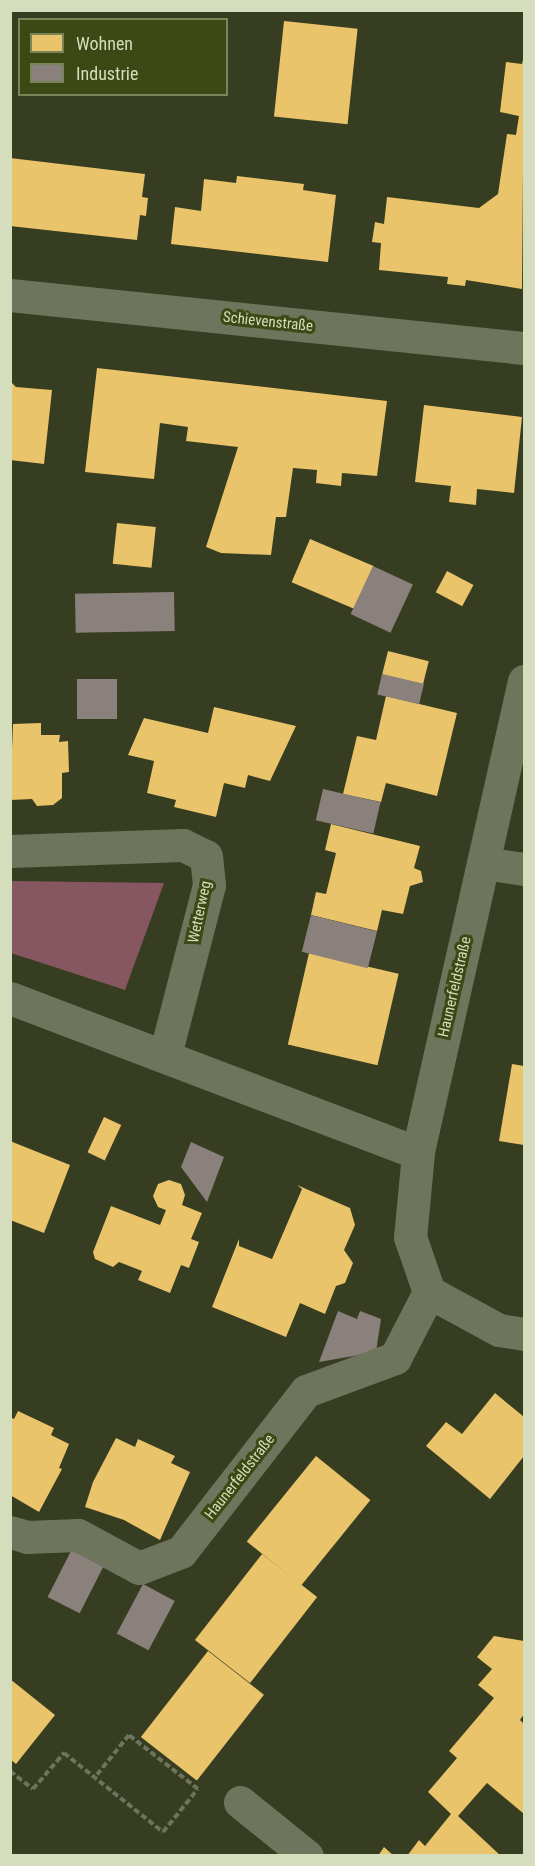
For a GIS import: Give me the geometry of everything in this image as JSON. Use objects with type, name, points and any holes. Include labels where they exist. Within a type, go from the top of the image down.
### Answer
[{"type":"street","name":"Schievenstraße","points":[[10,295],[525,348]]},
{"type":"street","name":"Haunerfeldstraße","points":[[10,1532],[27,1537],[78,1536],[139,1568],[181,1552],[306,1391],[395,1358],[429,1292],[410,1237],[418,1153],[525,681]]},
{"type":"street","name":"Wetterweg","points":[[10,851],[183,845],[206,856],[209,885],[165,1055]]},
{"type":"street","points":[[483,863],[525,869]]},
{"type":"street","points":[[10,998],[418,1153]]},
{"type":"street","points":[[429,1292],[499,1330],[525,1334]]},
{"type":"street","points":[[240,1802],[307,1856]]},
{"type":"path","points":[[10,1771],[33,1789],[64,1753],[163,1832],[198,1789],[129,1735],[95,1777]]},
{"type":"shaded area","points":[[11,881],[164,883],[125,990],[11,953]]},
{"type":"building: Wohnen","points":[[284,21],[358,29],[348,124],[274,116]]},
{"type":"building: Wohnen","points":[[524,55],[522,289],[466,280],[465,286],[447,284],[448,277],[379,270],[381,243],[372,242],[375,222],[384,224],[387,197],[479,208],[498,194],[507,134],[516,135],[519,116],[500,112],[506,62],[522,64]]},
{"type":"building: Wohnen","points":[[10,158],[145,174],[142,197],[148,198],[146,216],[140,215],[137,240],[10,226]]},
{"type":"building: Wohnen","points":[[237,176],[304,184],[303,190],[336,195],[328,262],[171,244],[175,207],[201,211],[204,179],[236,183]]},
{"type":"building: Wohnen","points":[[97,368],[387,401],[377,476],[342,473],[341,486],[316,483],[317,470],[293,468],[286,517],[276,517],[271,555],[221,553],[206,547],[238,447],[186,441],[188,427],[160,423],[154,479],[85,472]]},
{"type":"building: Wohnen","points":[[10,381],[16,387],[52,390],[44,464],[10,460]]},
{"type":"building: Wohnen","points":[[424,405],[522,417],[514,493],[477,489],[476,505],[449,502],[451,486],[415,482]]},
{"type":"building: Wohnen","points":[[117,523],[156,527],[152,568],[113,564]]},
{"type":"building: Wohnen","points":[[310,539],[374,566],[355,609],[292,582]]},
{"type":"building: Wohnen","points":[[447,571],[473,585],[462,606],[436,592]]},
{"type":"building: Wohnen","points":[[388,651],[429,661],[423,684],[382,674]]},
{"type":"building: Wohnen","points":[[386,696],[457,713],[437,796],[386,783],[381,802],[343,794],[357,736],[376,740]]},
{"type":"building: Wohnen","points":[[214,707],[296,726],[270,781],[248,775],[245,788],[224,783],[216,817],[174,807],[176,800],[147,793],[154,761],[128,755],[144,718],[208,733]]},
{"type":"building: Wohnen","points":[[41,723],[41,735],[60,735],[59,742],[68,741],[69,772],[62,773],[62,798],[53,805],[37,806],[32,799],[10,800],[13,724]]},
{"type":"building: Wohnen","points":[[331,824],[420,846],[414,868],[421,871],[423,882],[410,886],[403,914],[382,910],[377,931],[311,915],[316,892],[326,894],[336,853],[325,850]]},
{"type":"building: Wohnen","points":[[309,953],[399,974],[377,1065],[288,1045]]},
{"type":"building: Wohnen","points":[[512,1064],[524,1066],[524,1145],[499,1141]]},
{"type":"building: Wohnen","points":[[104,1117],[121,1125],[105,1160],[88,1152]]},
{"type":"building: Wohnen","points":[[10,1141],[70,1165],[44,1233],[10,1220]]},
{"type":"building: Wohnen","points":[[169,1180],[181,1184],[185,1195],[182,1205],[202,1213],[191,1239],[199,1242],[189,1268],[181,1265],[170,1293],[138,1280],[142,1271],[119,1262],[113,1267],[95,1259],[93,1252],[111,1206],[160,1225],[166,1210],[158,1207],[153,1196],[158,1184]]},
{"type":"building: Wohnen","points":[[297,1185],[350,1208],[355,1225],[344,1250],[353,1263],[345,1283],[336,1286],[325,1314],[300,1303],[286,1337],[212,1307],[239,1239],[239,1246],[272,1259],[302,1189]]},
{"type":"building: Wohnen","points":[[495,1393],[524,1417],[524,1456],[490,1499],[426,1446],[446,1422],[462,1434]]},
{"type":"building: Wohnen","points":[[18,1411],[54,1428],[51,1435],[69,1444],[59,1468],[62,1469],[39,1512],[10,1495],[10,1417],[14,1419]]},
{"type":"building: Wohnen","points":[[116,1438],[135,1447],[138,1439],[175,1456],[171,1463],[190,1472],[160,1540],[124,1520],[85,1507],[93,1482]]},
{"type":"building: Wohnen","points":[[316,1456],[370,1500],[301,1586],[247,1541]]},
{"type":"building: Wohnen","points":[[262,1554],[317,1597],[250,1683],[195,1640]]},
{"type":"building: Wohnen","points":[[494,1636],[524,1641],[524,1714],[520,1720],[524,1724],[524,1814],[487,1783],[458,1816],[501,1856],[407,1856],[419,1840],[425,1846],[451,1814],[428,1792],[457,1758],[449,1751],[494,1698],[478,1685],[492,1669],[477,1657]]},
{"type":"building: Wohnen","points":[[208,1651],[264,1695],[197,1781],[141,1737]]},
{"type":"building: Wohnen","points":[[10,1679],[55,1715],[16,1764],[10,1759]]},
{"type":"building: Wohnen","points":[[384,1847],[394,1856],[378,1856]]},
{"type":"building: Industrie","points":[[373,566],[413,585],[390,633],[351,614]]},
{"type":"building: Industrie","points":[[174,592],[175,631],[76,633],[75,594]]},
{"type":"building: Industrie","points":[[382,674],[424,684],[419,704],[377,694]]},
{"type":"building: Industrie","points":[[77,679],[117,679],[117,719],[77,719]]},
{"type":"building: Industrie","points":[[323,789],[380,802],[373,833],[316,820]]},
{"type":"building: Industrie","points":[[311,915],[377,931],[368,968],[302,952]]},
{"type":"building: Industrie","points":[[191,1142],[224,1157],[207,1202],[181,1167]]},
{"type":"building: Industrie","points":[[338,1311],[357,1319],[360,1311],[381,1319],[376,1352],[319,1362]]},
{"type":"building: Industrie","points":[[73,1547],[105,1563],[80,1613],[48,1597]]},
{"type":"building: Industrie","points":[[143,1584],[175,1601],[148,1650],[117,1633]]}]
